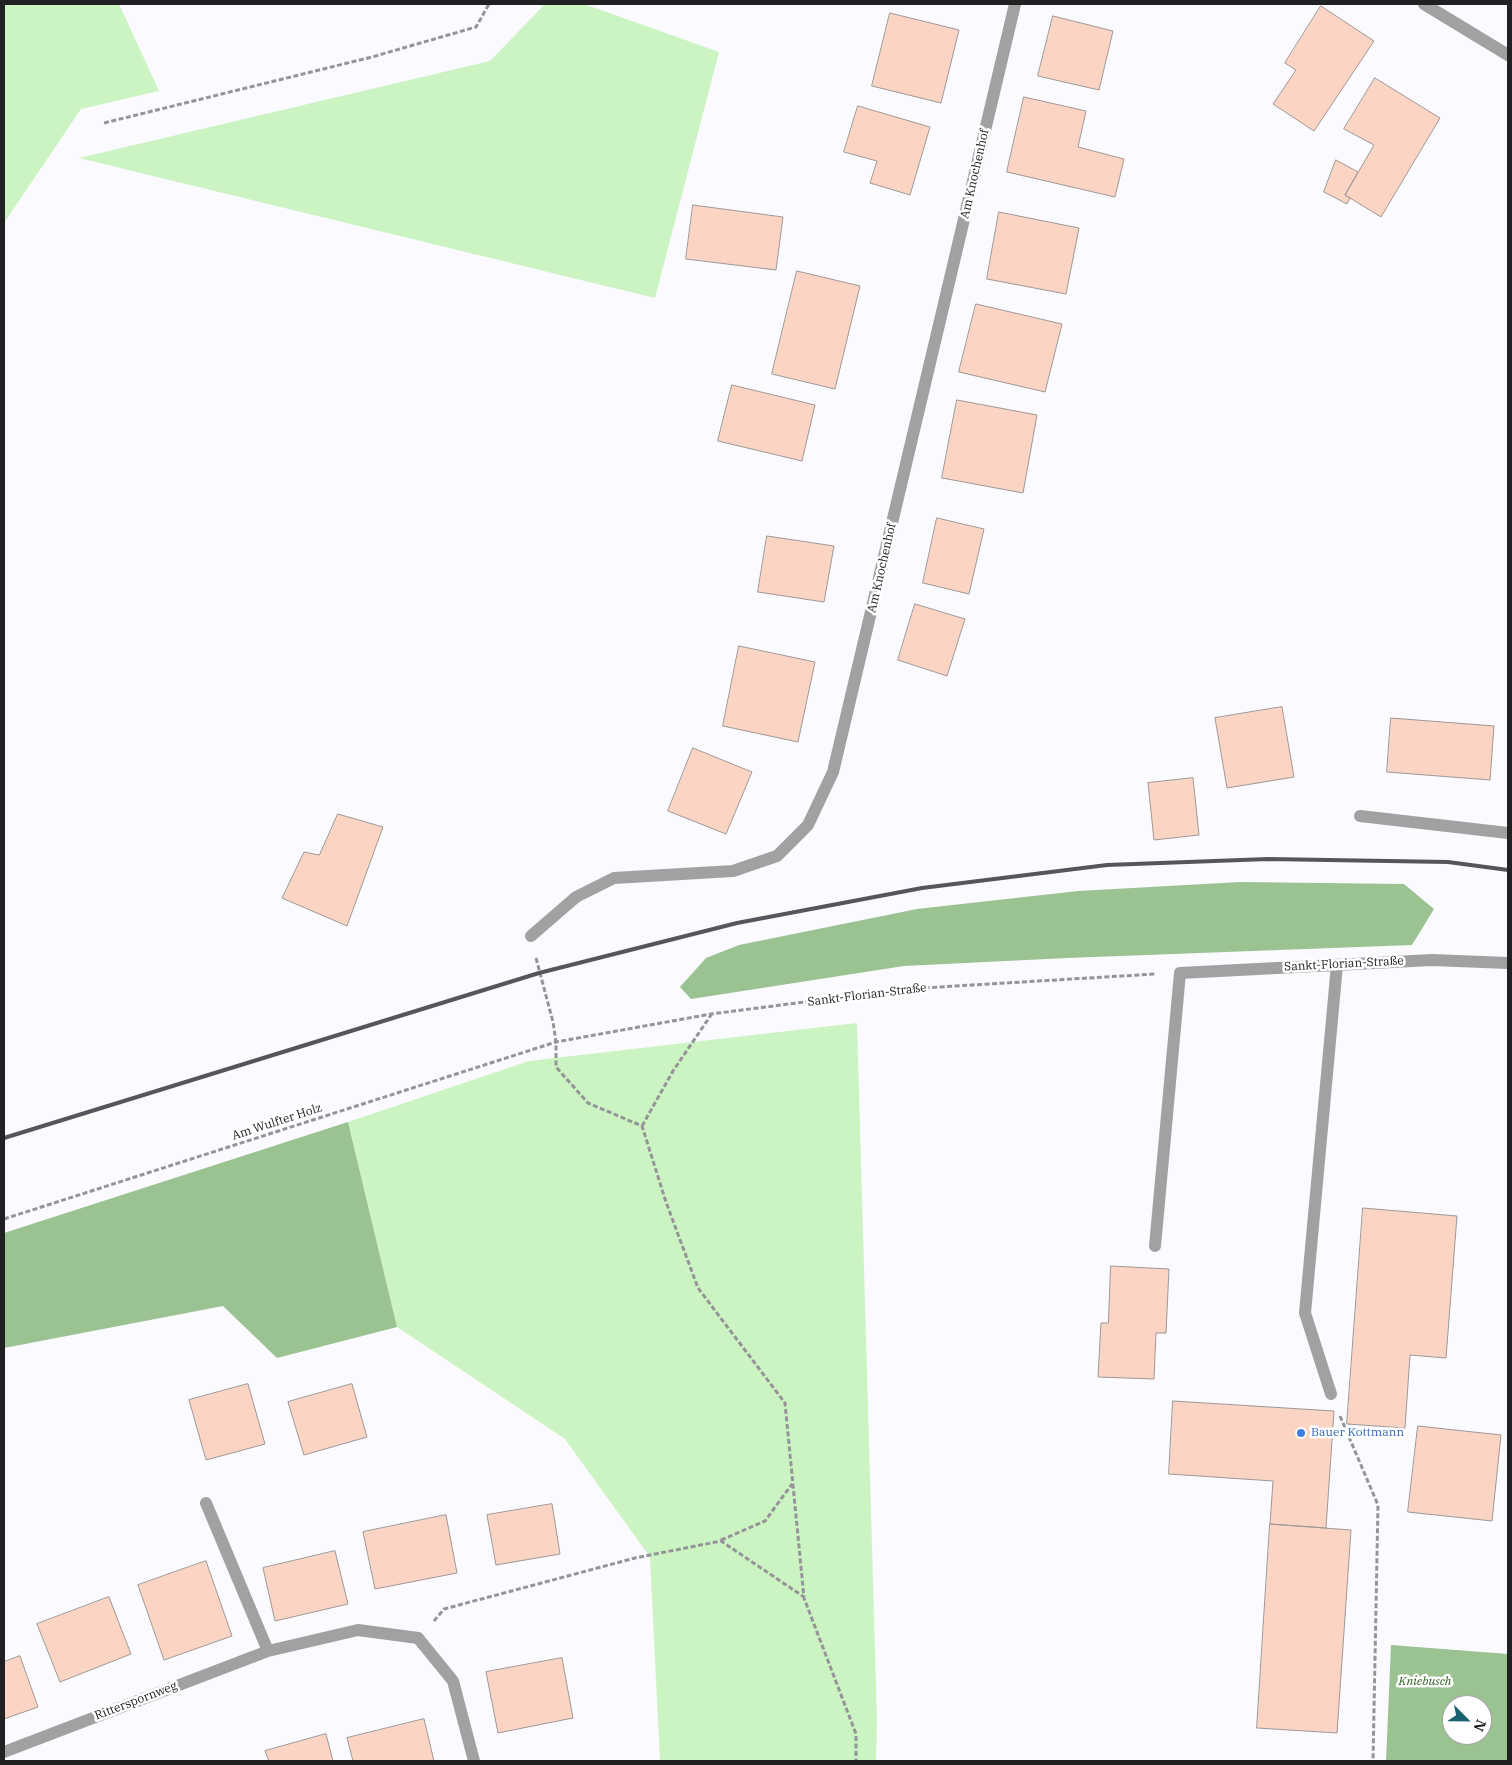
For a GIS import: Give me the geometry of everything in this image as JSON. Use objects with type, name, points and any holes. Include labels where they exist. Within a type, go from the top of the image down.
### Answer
[{"type":"street","name":"Am Knochenhof","points":[[532,936],[576,896],[614,878],[733,871],[777,856],[808,825],[833,772],[1015,4]]},
{"type":"street","points":[[1424,4],[1508,55]]},
{"type":"street","points":[[1360,816],[1508,833]]},
{"type":"street","name":"Sankt-Florian-Straße","points":[[1180,973],[1432,960],[1508,963]]},
{"type":"street","points":[[1331,1394],[1305,1313],[1337,965]]},
{"type":"street","points":[[1155,1246],[1180,973]]},
{"type":"street","points":[[206,1503],[268,1651]]},
{"type":"street","name":"Ritterspornweg","points":[[4,1752],[268,1651],[358,1630],[418,1638]]},
{"type":"street","points":[[418,1638],[453,1681],[474,1761]]},
{"type":"path","points":[[104,123],[372,57],[476,27],[489,4]]},
{"type":"path","points":[[532,936],[553,1022],[556,1042],[556,1067],[588,1103],[642,1126]]},
{"type":"path","name":"Sankt-Florian-Straße","points":[[556,1042],[711,1014],[906,989],[1180,973]]},
{"type":"path","points":[[711,1014],[673,1071],[642,1126],[666,1202],[698,1288],[785,1403],[804,1598],[856,1734],[856,1761]]},
{"type":"path","name":"Am Wulfter Holz","points":[[4,1219],[556,1042]]},
{"type":"path","points":[[1331,1394],[1378,1505],[1373,1761]]},
{"type":"path","points":[[418,1638],[444,1609],[635,1558],[720,1541],[765,1521],[792,1483]]},
{"type":"path","points":[[720,1541],[804,1598]]},
{"type":"green space","points":[[4,4],[119,4],[159,91],[81,109],[4,223]]},
{"type":"green space","points":[[545,4],[584,4],[719,52],[655,298],[79,158],[490,61]]},
{"type":"green space","points":[[1241,882],[1404,884],[1434,909],[1412,945],[904,966],[691,999],[680,987],[706,958],[739,945],[917,909],[1078,891]]},
{"type":"green space","points":[[857,1023],[877,1721],[876,1761],[660,1761],[650,1557],[565,1439],[397,1327],[348,1122],[529,1061]]},
{"type":"green space","points":[[348,1122],[397,1327],[277,1358],[223,1306],[4,1348],[4,1233]]},
{"type":"green space","name":"Kniebusch","points":[[1391,1645],[1508,1654],[1508,1761],[1386,1761]]},
{"type":"building","points":[[1321,6],[1374,41],[1314,131],[1273,104],[1296,70],[1285,63]]},
{"type":"building","points":[[890,13],[959,30],[941,103],[872,86]]},
{"type":"building","points":[[1053,16],[1113,31],[1099,90],[1038,76]]},
{"type":"building","points":[[1375,78],[1440,118],[1381,217],[1345,195],[1374,145],[1344,129]]},
{"type":"building","points":[[1024,97],[1086,111],[1078,147],[1124,159],[1115,197],[1007,172]]},
{"type":"building","points":[[858,106],[930,127],[910,195],[870,183],[877,161],[844,152]]},
{"type":"building","points":[[1336,160],[1358,172],[1345,195],[1350,198],[1347,204],[1324,192]]},
{"type":"building","points":[[693,205],[783,217],[776,270],[686,259]]},
{"type":"building","points":[[999,212],[1079,228],[1066,294],[987,279]]},
{"type":"building","points":[[797,271],[860,286],[835,389],[772,374]]},
{"type":"building","points":[[976,304],[1062,324],[1045,392],[959,372]]},
{"type":"building","points":[[732,385],[815,405],[802,461],[718,441]]},
{"type":"building","points":[[957,400],[1037,415],[1023,493],[942,478]]},
{"type":"building","points":[[937,518],[984,529],[969,594],[923,583]]},
{"type":"building","points":[[767,536],[834,546],[824,602],[758,592]]},
{"type":"building","points":[[915,604],[965,619],[947,676],[898,660]]},
{"type":"building","points":[[739,646],[815,662],[798,742],[723,726]]},
{"type":"building","points":[[1282,707],[1294,777],[1227,788],[1215,718]]},
{"type":"building","points":[[1391,718],[1494,726],[1490,780],[1387,772]]},
{"type":"building","points":[[693,748],[752,772],[726,834],[668,811]]},
{"type":"building","points":[[1193,778],[1199,835],[1154,840],[1148,783]]},
{"type":"building","points":[[338,814],[383,827],[347,926],[282,898],[304,852],[319,855]]},
{"type":"building","points":[[1363,1208],[1457,1216],[1446,1358],[1410,1355],[1405,1428],[1347,1424]]},
{"type":"building","points":[[1111,1266],[1169,1269],[1166,1333],[1156,1333],[1154,1379],[1098,1377],[1101,1323],[1108,1323]]},
{"type":"building","points":[[248,1384],[265,1444],[206,1460],[189,1400]]},
{"type":"building","points":[[352,1384],[367,1437],[304,1455],[288,1402]]},
{"type":"building","points":[[1173,1401],[1334,1411],[1326,1528],[1270,1524],[1273,1481],[1169,1474]]},
{"type":"building","points":[[1418,1426],[1501,1435],[1492,1521],[1408,1512]]},
{"type":"building","points":[[552,1504],[560,1554],[496,1565],[487,1515]]},
{"type":"building","points":[[446,1515],[457,1573],[375,1589],[363,1532]]},
{"type":"building","points":[[1270,1524],[1351,1530],[1337,1733],[1257,1728]]},
{"type":"building","points":[[335,1551],[348,1604],[275,1621],[263,1568]]},
{"type":"building","points":[[206,1561],[232,1636],[164,1660],[138,1585]]},
{"type":"building","points":[[109,1597],[131,1654],[60,1682],[37,1624]]},
{"type":"building","points":[[20,1656],[38,1707],[4,1719],[4,1662]]},
{"type":"building","points":[[562,1658],[573,1718],[498,1733],[486,1672]]},
{"type":"building","points":[[424,1719],[434,1761],[353,1761],[347,1738]]},
{"type":"building","points":[[326,1734],[333,1761],[269,1761],[265,1751]]},
{"type":"railway","points":[[4,1138],[539,973],[737,923],[922,888],[1107,865],[1268,859],[1448,862],[1508,870]]},
{"type":"place","name":"Bauer Kottmann","points":[[1301,1433]]}]
